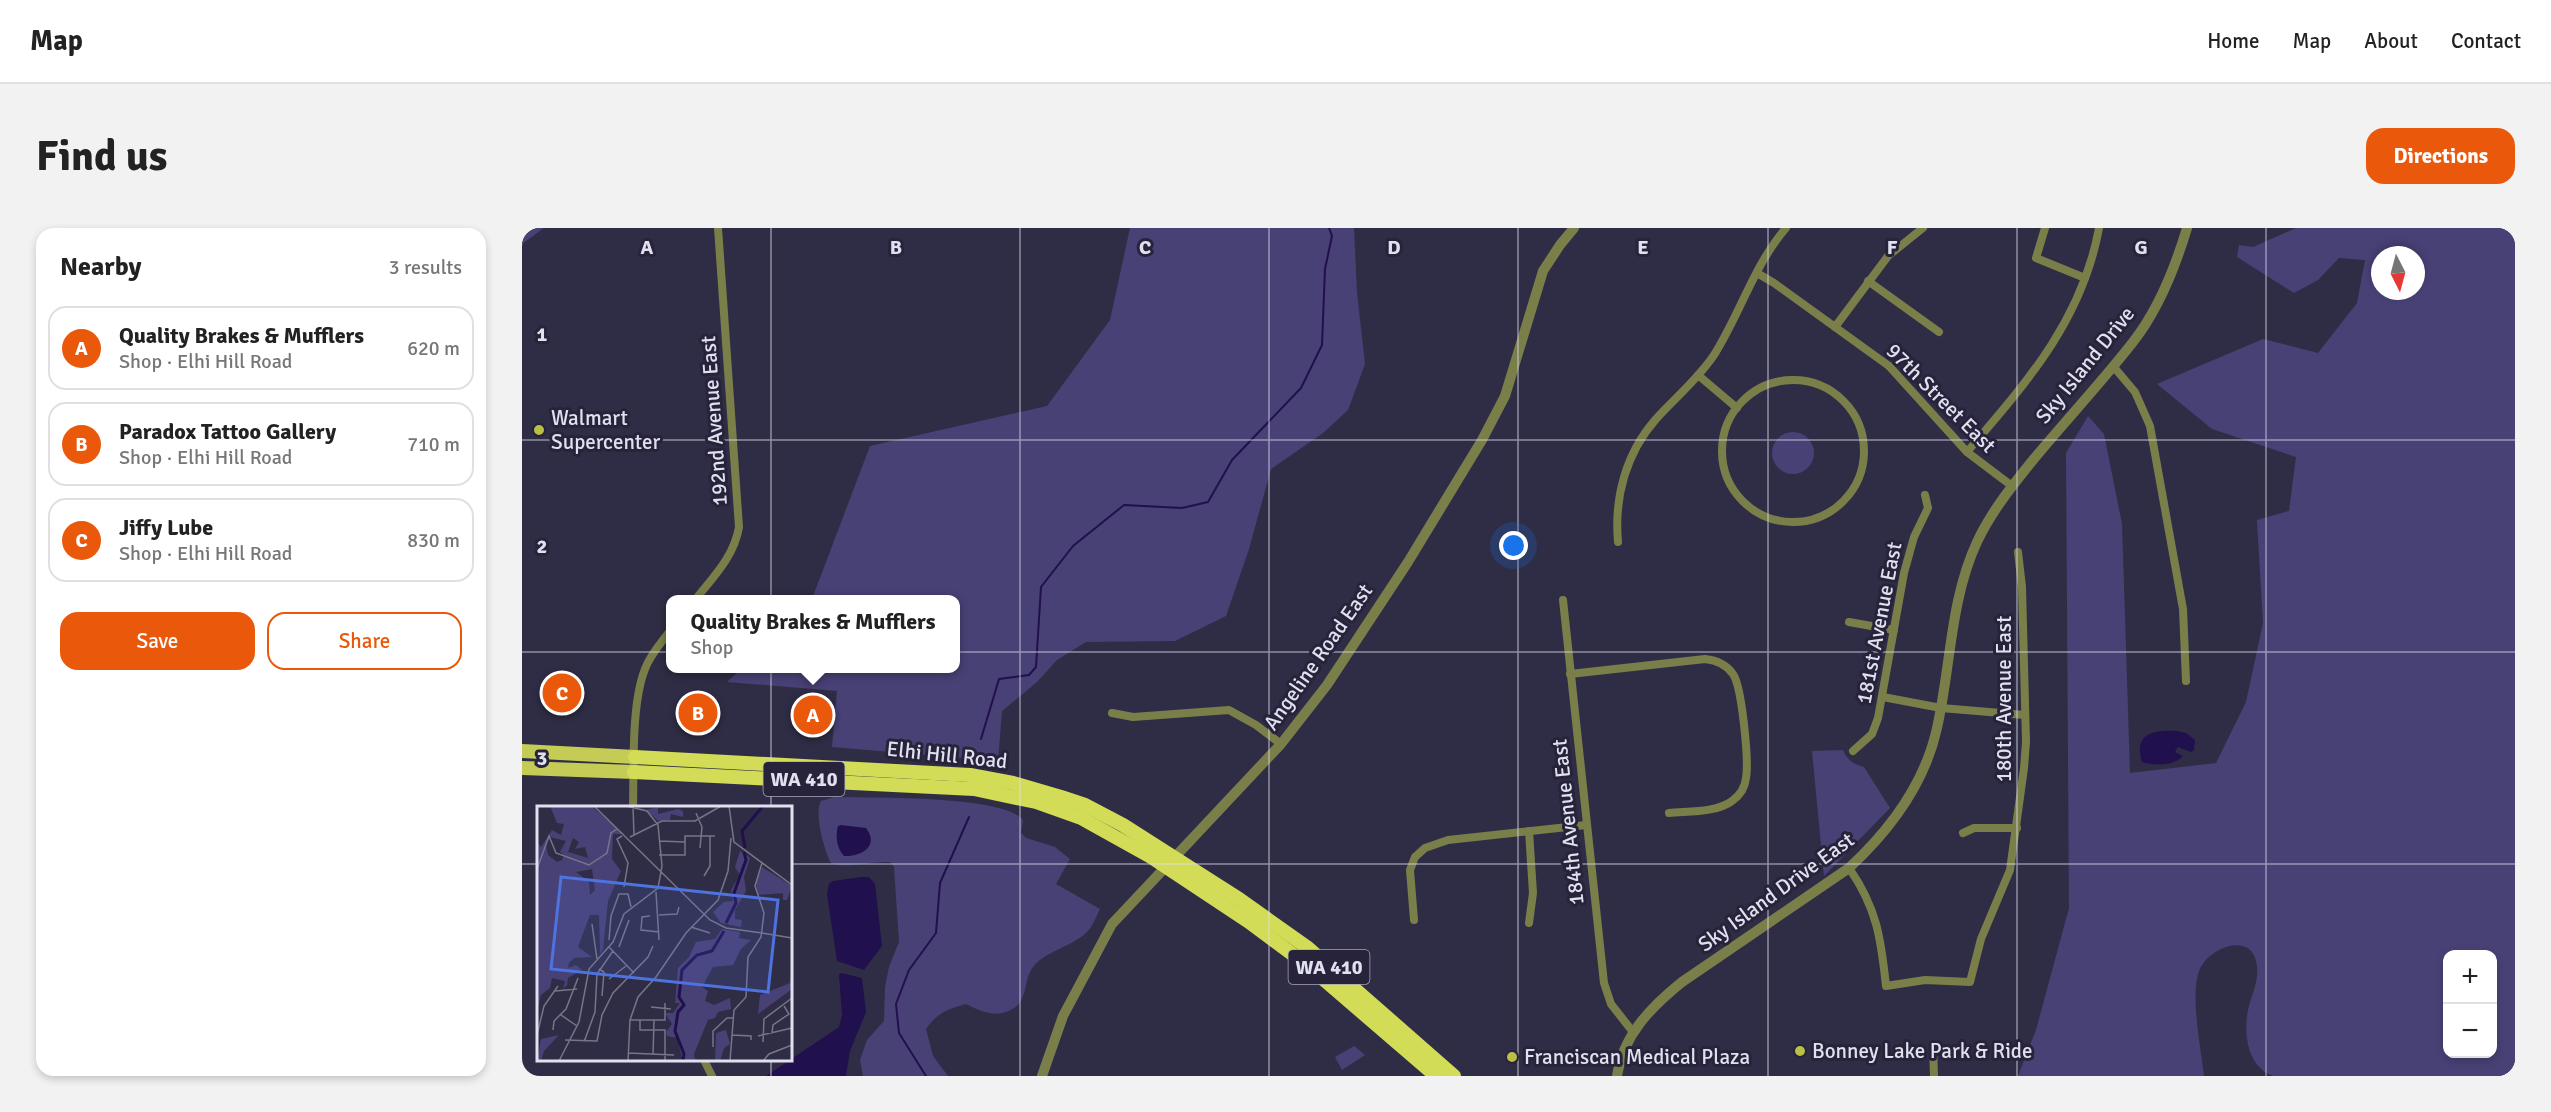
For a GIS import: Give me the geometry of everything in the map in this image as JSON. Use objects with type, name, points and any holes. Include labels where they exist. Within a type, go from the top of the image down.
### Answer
[{"type":"highway","name":"Elhi Hill Road","points":[[635,757],[986,777],[1084,805],[1123,825],[1155,853]]},
{"type":"highway","name":"Elhi Hill Road","points":[[634,772],[974,789],[1036,802],[1081,818],[1155,853],[1308,948],[1454,1076]]},
{"type":"highway","name":"Elhi Hill Road","points":[[1190,875],[1307,965],[1436,1076]]},
{"type":"main road","name":"Elhi Hill Road","points":[[522,752],[635,757]]},
{"type":"main road","name":"Elhi Hill Road","points":[[522,768],[634,772]]},
{"type":"street","name":"192nd Avenue East","points":[[700,595],[727,560],[738,528],[718,228]]},
{"type":"street","name":"Angeline Road East","points":[[1042,1076],[1066,1009],[1112,924],[1281,744],[1334,674],[1408,562],[1482,440],[1510,383],[1543,271],[1574,228]]},
{"type":"street","points":[[1618,542],[1618,497],[1629,462],[1646,431],[1698,375],[1718,347],[1757,273],[1786,228]]},
{"type":"street","points":[[1835,327],[1888,256],[1923,228]]},
{"type":"street","points":[[2045,228],[2036,258],[2085,278]]},
{"type":"street","points":[[1967,452],[2041,364],[2068,318],[2085,278],[2099,228]]},
{"type":"street","name":"Sky Island Drive","points":[[2012,486],[2134,341],[2154,309],[2173,271],[2187,228]]},
{"type":"street","name":"97th Street East","points":[[1757,273],[1835,327],[1901,377],[1967,452],[2012,486]]},
{"type":"street","points":[[1868,281],[1939,332]]},
{"type":"street","points":[[2113,366],[2135,392],[2150,426],[2183,609],[2186,681]]},
{"type":"street","points":[[1698,375],[1737,408]]},
{"type":"street","points":[[1784,381],[1815,384],[1840,398],[1857,420],[1863,442],[1861,472],[1850,493],[1829,513],[1810,520],[1777,520],[1754,511],[1732,487],[1722,459],[1726,427],[1737,408],[1753,393],[1765,386],[1784,381]]},
{"type":"street","name":"Sky Island Drive East","points":[[1617,1076],[1624,1050],[1633,1032],[1657,1003],[1682,982],[1849,868],[1872,847],[1904,804],[1926,760],[1937,731],[1963,579],[1988,522],[2012,486]]},
{"type":"street","name":"181st Avenue East","points":[[1853,751],[1872,734],[1883,697],[1908,555],[1928,508],[1924,495]]},
{"type":"street","name":"180th Avenue East","points":[[1849,868],[1865,893],[1877,922],[1886,986],[1925,980],[1970,982],[1981,939],[2010,870],[2024,768],[2022,587],[2018,552]]},
{"type":"street","name":"184th Avenue East","points":[[1563,600],[1606,994],[1621,1019],[1633,1032]]},
{"type":"street","points":[[1849,622],[1894,630]]},
{"type":"street","points":[[633,806],[642,678],[653,653],[666,635]]},
{"type":"street","points":[[1570,674],[1705,659],[1716,661],[1733,674],[1739,688],[1747,768],[1743,789],[1733,800],[1720,807],[1668,813]]},
{"type":"street","points":[[1883,697],[1941,708],[2025,715]]},
{"type":"street","points":[[1112,713],[1133,717],[1228,710],[1256,725],[1281,744]]},
{"type":"street","points":[[1414,920],[1410,870],[1415,857],[1425,848],[1448,840],[1586,825]]},
{"type":"street","points":[[1963,833],[1974,828],[2017,828]]},
{"type":"street","points":[[1529,831],[1533,893],[1529,923]]},
{"type":"street","points":[[1933,1044],[1935,1076]]},
{"type":"street","points":[[705,1061],[712,1076]]},
{"type":"shaded area","points":[[522,228],[544,228],[522,244]]},
{"type":"shaded area","points":[[1130,228],[1354,228],[1357,293],[1365,364],[1348,410],[1323,433],[1271,469],[1249,549],[1226,616],[1175,641],[1086,642],[1057,660],[1037,682],[1002,711],[998,761],[832,747],[837,691],[727,682],[737,673],[960,673],[960,595],[814,595],[870,446],[1047,406],[1110,320]]},
{"type":"shaded area","points":[[2296,228],[2515,228],[2515,1076],[2273,1076],[2258,1065],[2249,1049],[2246,1030],[2248,1010],[2256,983],[2257,966],[2254,955],[2247,948],[2239,945],[2230,946],[2211,955],[2199,971],[2196,1008],[2204,1076],[2018,1076],[2036,1030],[2069,908],[2066,453],[2088,416],[2104,434],[2122,524],[2130,773],[2216,763],[2246,702],[2263,623],[2257,520],[2289,511],[2296,457],[2212,429],[2157,384],[2263,339],[2318,353],[2357,303],[2365,260],[2339,258],[2318,280],[2294,293],[2237,257],[2239,245],[2253,247]]},
{"type":"shaded area","points":[[1793,432],[1801,433],[1808,438],[1813,445],[1813,461],[1808,468],[1801,473],[1793,474],[1785,473],[1778,468],[1773,461],[1772,453],[1773,445],[1778,438],[1785,433]]},
{"type":"shaded area","points":[[2161,731],[2186,733],[2195,740],[2194,750],[2191,752],[2178,747],[2175,752],[2183,756],[2174,762],[2152,764],[2142,762],[2140,745],[2143,739]]},
{"type":"shaded area","points":[[1843,750],[1851,761],[1864,767],[1890,808],[1824,876],[1812,751]]},
{"type":"shaded area","points":[[834,797],[934,799],[990,806],[1011,812],[1023,820],[1021,833],[1026,838],[1055,847],[1070,859],[1056,884],[1100,909],[1086,933],[1042,958],[1036,964],[1031,970],[1021,1000],[1014,1008],[996,1014],[984,1012],[966,1004],[943,1012],[934,1019],[926,1029],[933,1056],[948,1076],[863,1076],[860,1060],[867,1040],[884,1021],[885,987],[889,967],[899,942],[894,867],[890,862],[843,865],[831,863],[823,841],[819,807],[821,801]]},
{"type":"shaded area","points":[[838,826],[866,828],[871,840],[867,849],[857,855],[844,856],[838,846],[837,838]]},
{"type":"shaded area","points":[[869,877],[875,884],[882,946],[864,970],[837,961],[827,894],[829,884],[833,881]]},
{"type":"shaded area","points":[[841,973],[862,978],[866,1012],[850,1051],[846,1076],[766,1076],[788,1061],[792,1061],[792,1059],[839,1027],[842,1015],[839,975]]},
{"type":"shaded area","points":[[1354,1046],[1365,1055],[1342,1070],[1335,1057]]},
{"type":"waterway","points":[[981,739],[999,679],[1029,675],[1036,667],[1041,587],[1073,546],[1124,505],[1182,508],[1208,502],[1232,460],[1301,388],[1322,345],[1325,269],[1332,236],[1329,228]]},
{"type":"waterway","points":[[926,1076],[899,1033],[896,1004],[909,970],[936,933],[940,883],[969,817]]},
{"type":"place","name":"Walmart Supercenter","points":[[539,430]]},
{"type":"place","name":"Jiffy Lube","points":[[562,693]]},
{"type":"place","name":"Paradox Tattoo Gallery","points":[[698,713]]},
{"type":"place","name":"Quality Brakes & Mufflers","points":[[813,715]]},
{"type":"place","name":"Bonney Lake Park & Ride","points":[[1800,1051]]},
{"type":"place","name":"Franciscan Medical Plaza","points":[[1512,1057]]}]
